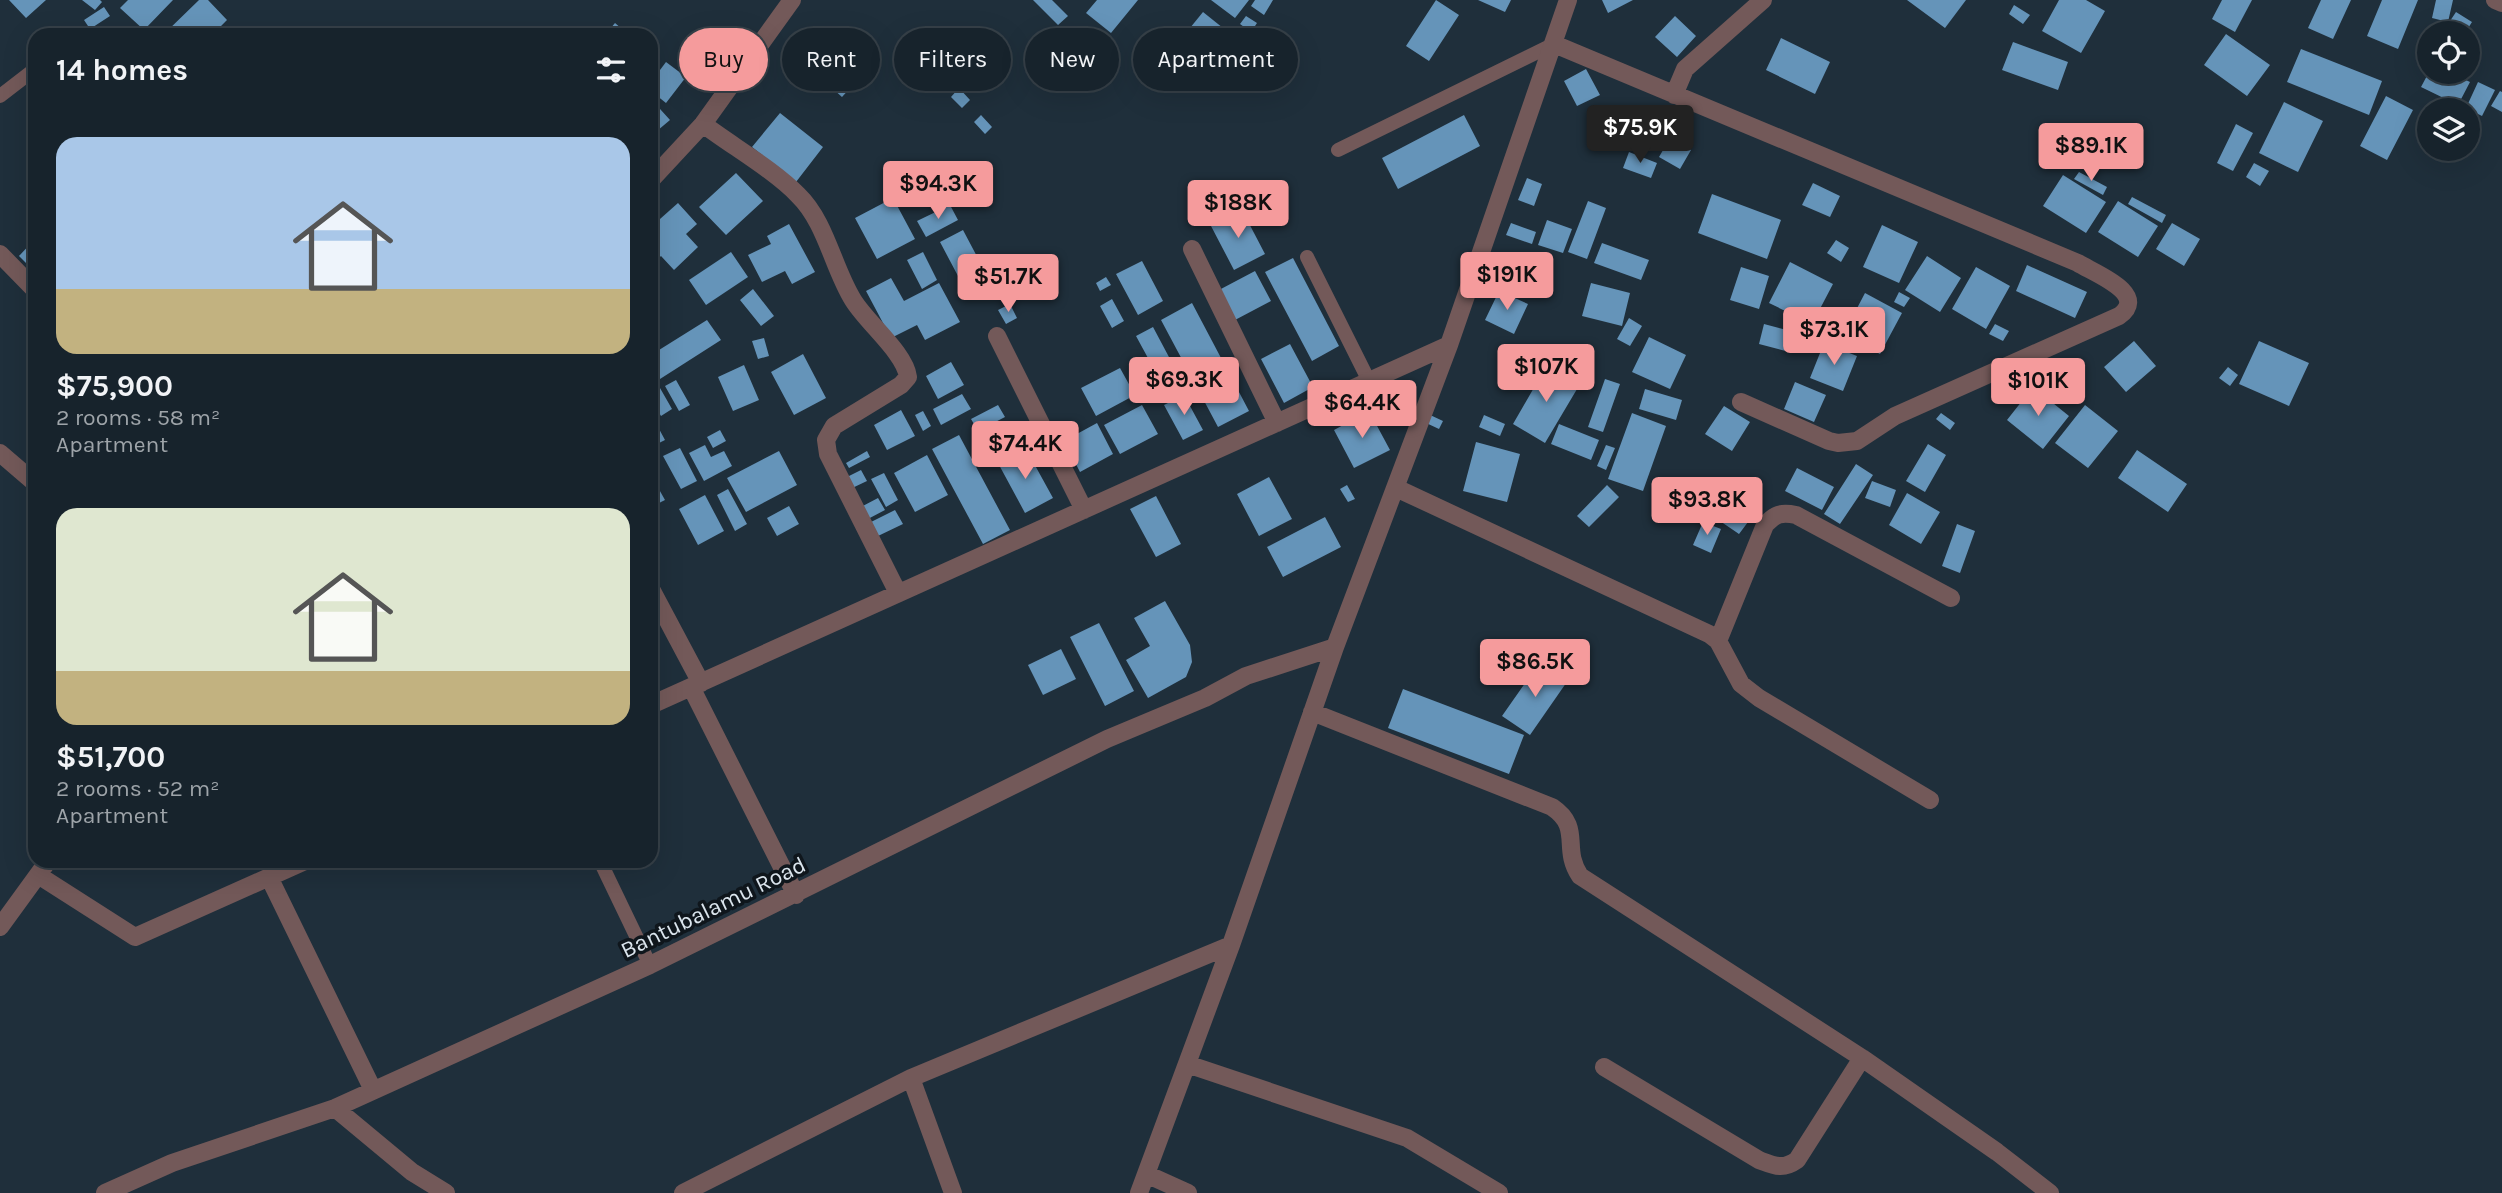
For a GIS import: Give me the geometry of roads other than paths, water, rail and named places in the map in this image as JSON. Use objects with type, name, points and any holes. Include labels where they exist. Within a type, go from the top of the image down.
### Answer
[{"type":"street","points":[[658,172],[703,124],[792,0]]},
{"type":"street","points":[[1139,1193],[1231,945],[1335,647],[1449,345],[1568,0]]},
{"type":"street","points":[[1674,94],[1685,69],[1763,0]]},
{"type":"street","points":[[2495,0],[2502,3]]},
{"type":"street","points":[[1554,44],[2078,264],[2115,284],[2129,299],[2124,312],[2119,316],[1895,416],[1857,441],[1829,441],[1741,402]]},
{"type":"street","points":[[703,124],[799,196],[812,214],[851,297],[866,319],[907,366],[908,377],[901,385],[834,426],[826,440],[828,454],[898,593]]},
{"type":"street","points":[[1192,250],[1277,423]]},
{"type":"street","points":[[0,254],[28,283]]},
{"type":"street","points":[[997,337],[1084,510]]},
{"type":"street","points":[[658,702],[1449,345]]},
{"type":"street","points":[[0,453],[28,477]]},
{"type":"street","points":[[1396,488],[1709,634],[1718,641],[1735,676],[1759,698],[1930,800]]},
{"type":"street","points":[[1718,641],[1765,525],[1774,515],[1783,512],[1796,515],[1951,598]]},
{"type":"street","points":[[658,604],[796,895]]},
{"type":"street","name":"Bantubalamu Road","points":[[105,1193],[172,1163],[335,1108],[650,965],[1107,739],[1205,698],[1246,676],[1335,647]]},
{"type":"street","points":[[1312,712],[1552,807],[1565,816],[1570,831],[1573,866],[1580,876],[1862,1058],[1997,1152],[2050,1193]]},
{"type":"street","points":[[0,927],[43,868],[135,937],[289,868]]},
{"type":"street","points":[[269,877],[373,1090]]},
{"type":"street","points":[[683,1193],[911,1078],[1231,945]]},
{"type":"street","points":[[1604,1068],[1759,1160],[1787,1167],[1797,1160],[1862,1058]]},
{"type":"street","points":[[1187,1064],[1407,1138],[1499,1193]]},
{"type":"street","points":[[911,1078],[953,1193]]},
{"type":"street","points":[[335,1108],[412,1172],[446,1193]]},
{"type":"street","points":[[1146,1174],[1188,1193]]},
{"type":"lane","points":[[1338,150],[1554,44]]},
{"type":"lane","points":[[0,96],[28,74]]},
{"type":"lane","points":[[1307,257],[1369,381]]},
{"type":"lane","points":[[603,868],[650,965]]}]
